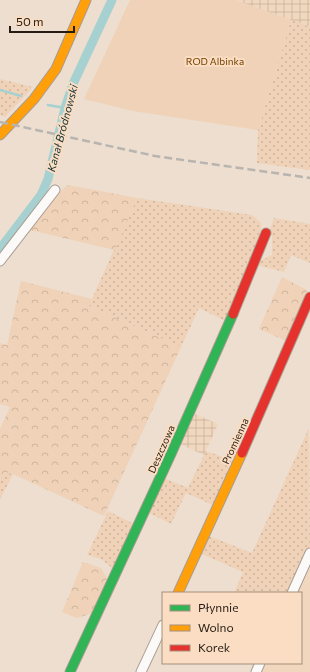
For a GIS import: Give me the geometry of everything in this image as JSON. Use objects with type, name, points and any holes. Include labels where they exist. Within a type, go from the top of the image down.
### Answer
[{"type":"street","points":[[0,135],[38,95],[54,71],[62,57],[86,0]]},
{"type":"street","points":[[0,261],[55,190]]},
{"type":"street","name":"Deszczowa","points":[[70,672],[170,457],[252,271],[266,233]]},
{"type":"street","name":"Promienna","points":[[178,592],[263,408],[310,298]]},
{"type":"street","points":[[292,592],[310,553]]},
{"type":"street","points":[[141,672],[162,627]]},
{"type":"shaded area","points":[[235,0],[310,0],[310,27],[291,20]]},
{"type":"shaded area","points":[[193,413],[218,424],[204,455],[180,444]]},
{"type":"shaded area","points":[[310,567],[310,672],[262,672],[266,664],[302,664],[302,592],[298,592]]},
{"type":"green space","name":"ROD Albinka","points":[[130,0],[235,0],[291,20],[258,130],[133,111],[84,99]]},
{"type":"green space","points":[[291,20],[310,27],[310,170],[257,163],[258,130]]},
{"type":"green space","points":[[0,79],[33,87],[5,117],[0,115]]},
{"type":"green space","points":[[68,185],[137,198],[115,250],[30,230],[63,189]]},
{"type":"green space","points":[[137,198],[252,215],[261,223],[261,234],[225,321],[199,308],[181,347],[89,306]]},
{"type":"green space","points":[[274,218],[310,224],[310,263],[291,255],[284,272],[257,265],[258,262],[272,255],[272,236],[269,232]]},
{"type":"green space","points":[[282,277],[307,290],[303,307],[287,341],[259,329]]},
{"type":"green space","points":[[21,281],[92,299],[89,306],[181,347],[104,516],[13,474],[5,472],[0,478],[0,429],[10,407],[0,404],[0,343],[7,345]]},
{"type":"green space","points":[[309,428],[310,546],[289,592],[234,592],[243,572],[202,554],[209,536],[252,553]]},
{"type":"green space","points":[[206,451],[234,461],[213,505],[186,493],[171,524],[147,512],[164,478],[188,488]]},
{"type":"green space","points":[[5,472],[13,474],[0,500],[0,478]]},
{"type":"green space","points":[[108,511],[136,525],[112,568],[101,559],[87,555]]},
{"type":"green space","points":[[83,562],[101,568],[107,578],[93,613],[77,618],[62,612]]},
{"type":"waterway","name":"Kanał Bródnowski","points":[[0,249],[41,195],[48,179],[65,108],[73,84],[112,0]]},
{"type":"waterway","points":[[0,90],[21,96]]},
{"type":"waterway","points":[[48,105],[65,108]]},
{"type":"railway","points":[[0,122],[155,156],[310,178]]},
{"type":"traffic: fast","points":[[70,672],[171,454],[233,314]]},
{"type":"traffic: slow","points":[[0,135],[34,99],[56,69],[86,0]]},
{"type":"traffic: slow","points":[[178,592],[242,453]]},
{"type":"traffic: jam","points":[[233,314],[266,233]]},
{"type":"traffic: jam","points":[[242,453],[310,297]]}]
